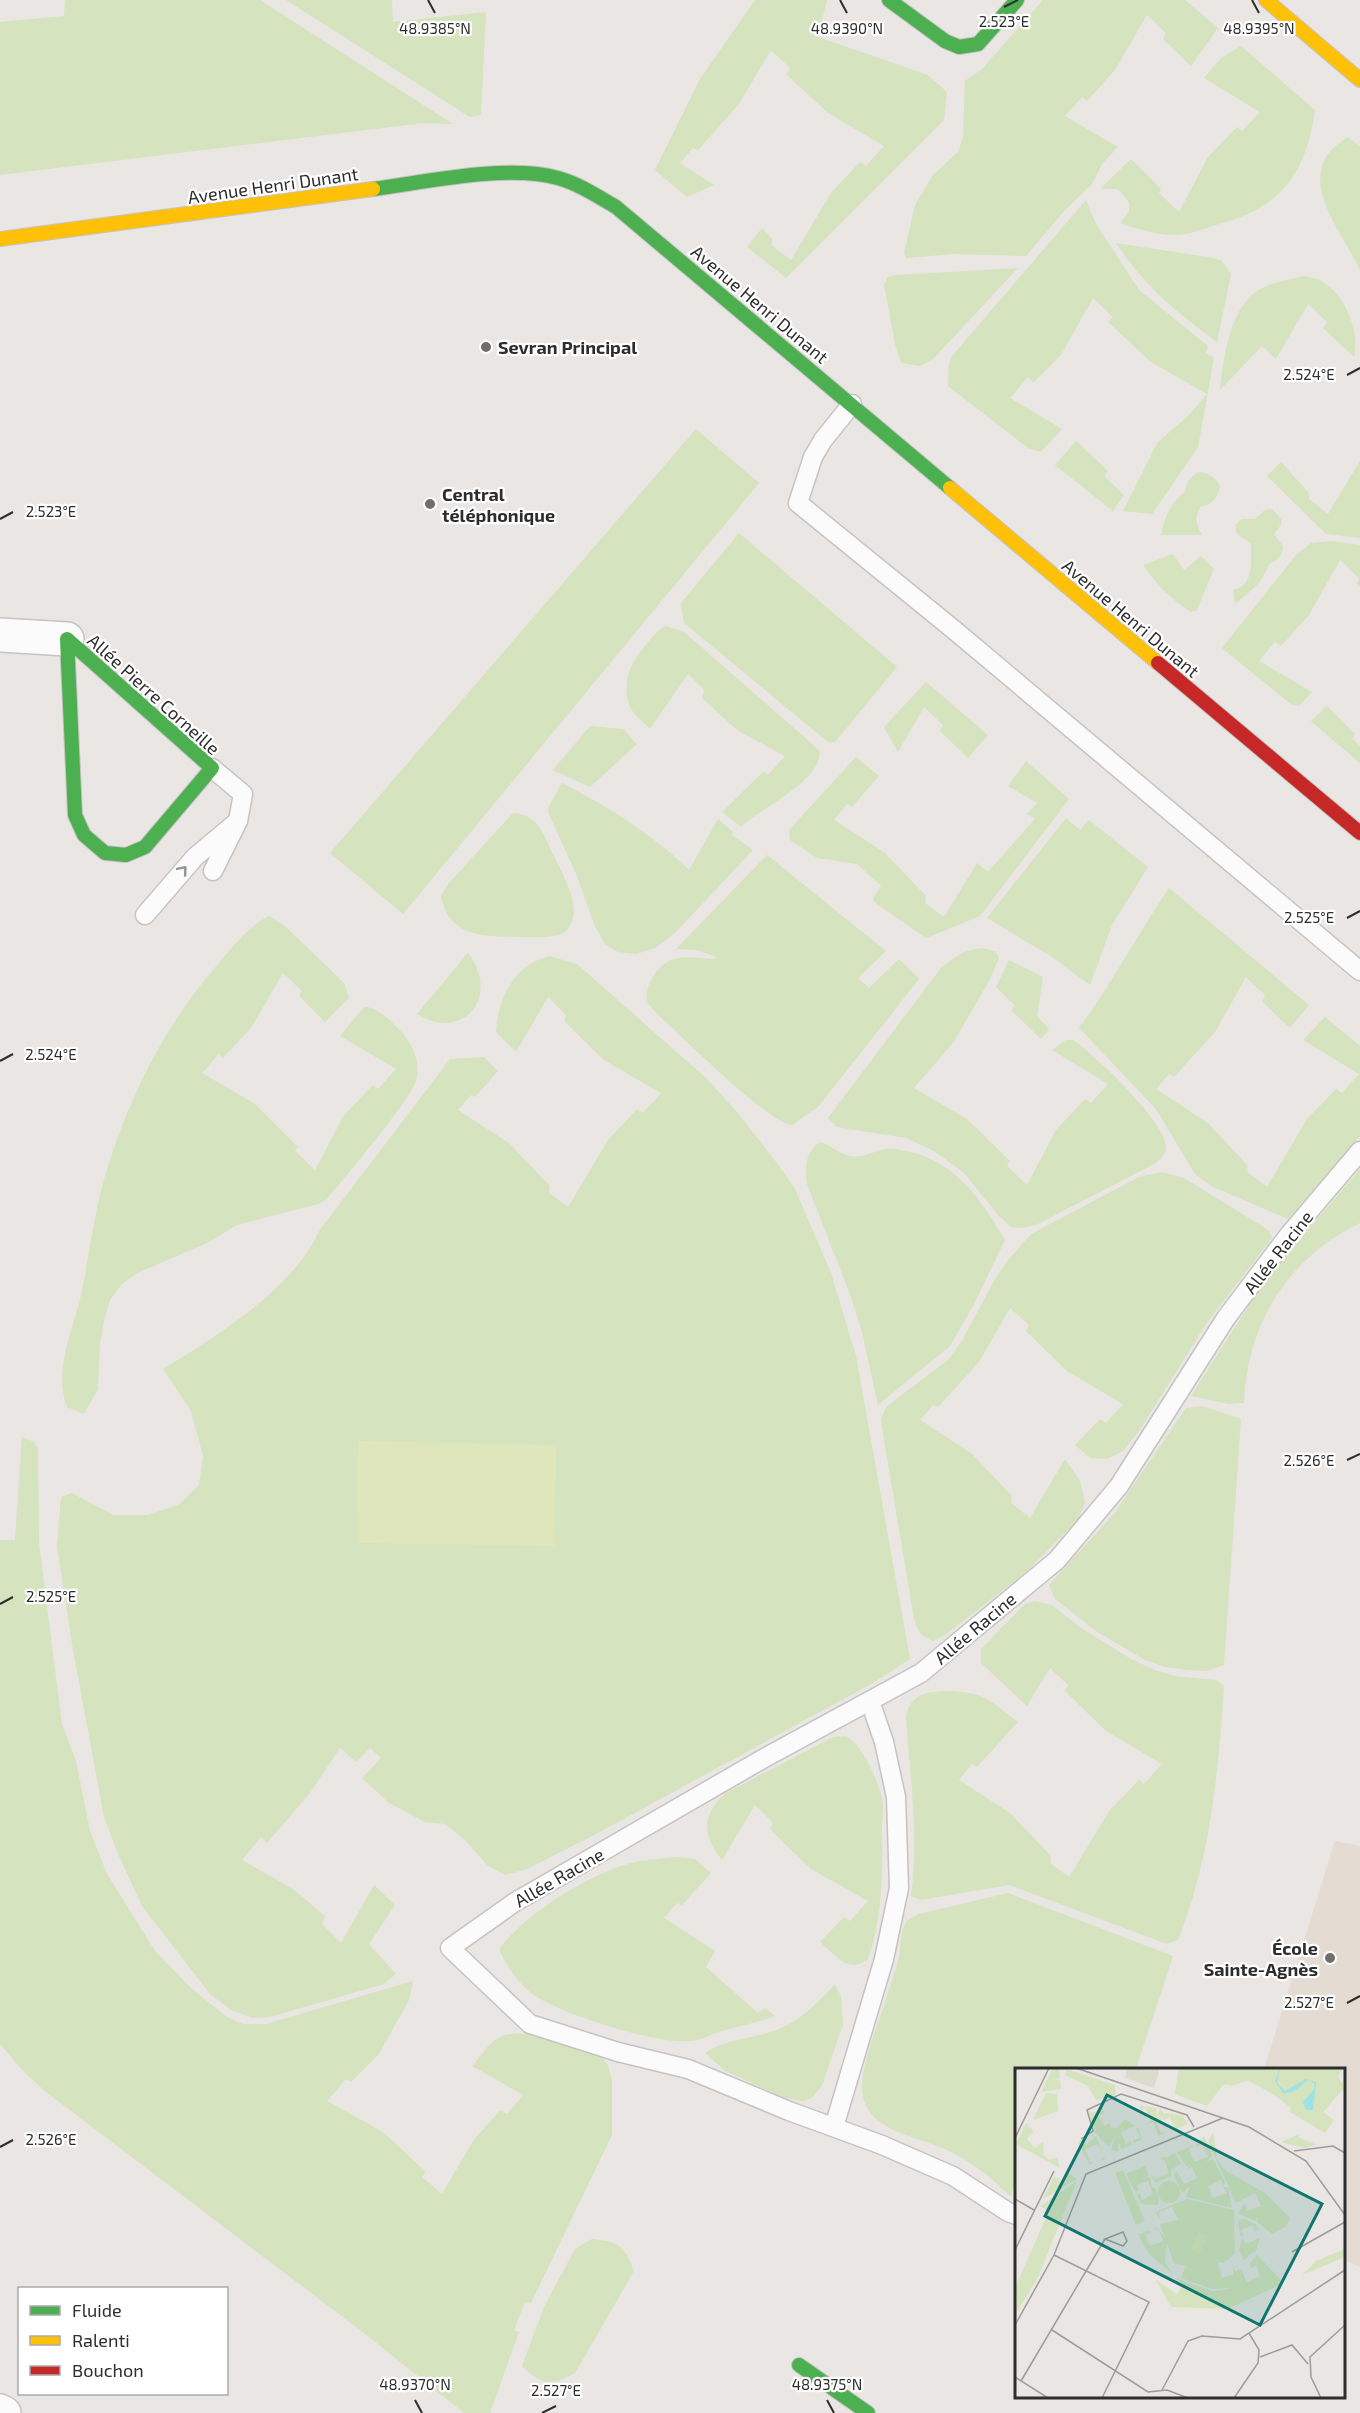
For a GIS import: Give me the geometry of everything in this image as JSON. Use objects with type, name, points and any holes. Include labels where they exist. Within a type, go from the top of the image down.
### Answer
[{"type":"street","points":[[889,0],[945,41],[959,47],[978,44],[1017,0]]},
{"type":"street","points":[[1266,0],[1360,80]]},
{"type":"street","name":"Avenue Henri Dunant","points":[[0,239],[490,174],[527,174],[557,178],[586,189],[616,207],[852,404],[1104,620],[1360,833]]},
{"type":"street","points":[[0,635],[67,639]]},
{"type":"street","name":"Allée Pierre Corneille","points":[[67,639],[212,768],[145,847],[126,855],[105,853],[84,835],[75,815],[67,639]]},
{"type":"street","points":[[799,2365],[868,2413]]},
{"type":"lane","points":[[852,404],[813,457],[798,503],[953,629],[1360,971]]},
{"type":"lane","points":[[212,768],[243,794],[238,821],[213,871]]},
{"type":"lane","points":[[146,915],[195,857],[238,821]]},
{"type":"lane","name":"Allée Racine","points":[[834,2127],[688,2069],[618,2052],[530,2024],[450,1948],[515,1902],[766,1757],[921,1673],[1057,1560],[1119,1486],[1226,1318],[1288,1236],[1360,1151]]},
{"type":"lane","points":[[870,1701],[884,1742],[896,1797],[899,1888],[884,1959],[834,2127],[953,2176],[1015,2215]]},
{"type":"shaded area","name":"École Sainte-Agnès","points":[[1335,1841],[1360,1846],[1360,2267],[1345,2260],[1345,2068],[1264,2068]]},
{"type":"green space","points":[[65,0],[260,0],[453,124],[423,123],[0,175],[0,22],[64,16]]},
{"type":"green space","points":[[286,0],[392,0],[393,22],[486,12],[481,115],[470,117]]},
{"type":"green space","points":[[755,0],[827,0],[818,37],[928,75],[947,92],[944,120],[786,278],[747,247],[762,228],[772,239],[772,246],[791,260],[831,193],[860,162],[866,166],[884,146],[828,113],[786,74],[790,68],[771,50],[739,104],[698,150],[693,148],[680,163],[714,185],[687,197],[655,170],[700,79]]},
{"type":"green space","points":[[1043,0],[1185,0],[1218,28],[1191,66],[1163,39],[1166,33],[1147,15],[1115,70],[1087,101],[1082,97],[1065,116],[1118,147],[1102,164],[1092,184],[1065,210],[1026,256],[954,254],[906,258],[904,253],[915,205],[933,175],[958,152],[963,137],[965,81],[982,69]]},
{"type":"green space","points":[[1241,46],[1315,110],[1305,152],[1287,185],[1274,198],[1241,217],[1188,233],[1163,234],[1120,223],[1129,211],[1129,202],[1118,189],[1102,189],[1131,159],[1161,189],[1159,193],[1179,212],[1208,157],[1237,127],[1242,131],[1260,112],[1204,78],[1221,58]]},
{"type":"green space","points":[[1348,137],[1360,147],[1360,270],[1332,219],[1320,184],[1322,167],[1331,151]]},
{"type":"green space","points":[[1086,200],[1096,224],[1139,290],[1208,346],[1206,353],[1214,358],[1198,447],[1152,514],[1123,511],[1157,443],[1188,416],[1207,394],[1151,362],[1108,322],[1113,317],[1093,298],[1061,355],[1033,383],[1028,377],[1010,398],[1062,429],[1041,452],[1028,448],[948,386],[949,364],[952,356]]},
{"type":"green space","points":[[1116,243],[1222,261],[1231,274],[1217,342],[1162,298],[1127,259]]},
{"type":"green space","points":[[1018,268],[933,359],[920,366],[901,363],[895,344],[884,284],[888,277]]},
{"type":"green space","points":[[1305,276],[1323,282],[1331,288],[1344,305],[1353,326],[1354,357],[1323,328],[1327,322],[1308,304],[1276,359],[1262,346],[1220,390],[1229,339],[1238,313],[1245,303],[1264,287]]},
{"type":"green space","points":[[696,429],[759,483],[403,914],[330,853]]},
{"type":"green space","points":[[1076,441],[1108,471],[1104,476],[1124,495],[1113,511],[1055,465]]},
{"type":"green space","points":[[1360,461],[1360,538],[1326,534],[1267,476],[1281,462],[1309,493],[1309,499],[1328,514]]},
{"type":"green space","points":[[1200,472],[1212,476],[1220,486],[1214,500],[1201,506],[1197,514],[1197,524],[1202,535],[1161,535],[1166,516],[1172,505],[1185,492],[1190,479]]},
{"type":"green space","points":[[1266,509],[1272,509],[1281,519],[1281,525],[1274,534],[1283,546],[1282,553],[1269,564],[1256,586],[1235,603],[1233,590],[1245,583],[1249,577],[1251,564],[1251,543],[1236,532],[1236,524],[1242,519],[1255,519]]},
{"type":"green space","points":[[739,533],[897,667],[835,742],[828,742],[684,623],[681,603]]},
{"type":"green space","points":[[1332,541],[1360,545],[1360,587],[1357,584],[1359,578],[1340,560],[1309,615],[1281,646],[1275,642],[1259,661],[1312,692],[1299,706],[1292,705],[1222,648],[1296,555],[1311,543]]},
{"type":"green space","points":[[1173,554],[1184,570],[1201,556],[1214,569],[1197,610],[1191,612],[1177,603],[1143,565]]},
{"type":"green space","points":[[666,626],[684,632],[819,750],[818,761],[812,772],[801,783],[741,827],[722,812],[763,772],[768,775],[785,756],[737,730],[702,698],[704,690],[688,674],[650,729],[635,714],[629,703],[626,686],[630,669],[639,653],[657,632]]},
{"type":"green space","points":[[926,682],[988,735],[968,758],[940,731],[943,725],[924,707],[898,752],[884,727]]},
{"type":"green space","points":[[1327,706],[1355,734],[1352,738],[1360,746],[1360,763],[1311,721]]},
{"type":"green space","points":[[590,726],[623,729],[637,744],[590,787],[553,770]]},
{"type":"green space","points":[[856,757],[879,776],[852,807],[847,804],[834,820],[885,853],[926,896],[925,903],[944,917],[977,863],[988,872],[1035,819],[1027,814],[1037,803],[1008,786],[1026,761],[1069,799],[980,916],[926,938],[874,902],[873,898],[881,886],[857,864],[817,858],[790,840],[789,830]]},
{"type":"green space","points":[[562,783],[629,822],[660,844],[689,870],[718,819],[733,832],[732,835],[753,850],[676,932],[655,948],[636,954],[618,952],[605,944],[594,924],[577,876],[548,812]]},
{"type":"green space","points":[[513,813],[527,816],[541,829],[569,889],[574,913],[571,923],[562,934],[549,937],[481,935],[460,927],[445,910],[441,896],[449,883]]},
{"type":"green space","points":[[1066,818],[1080,830],[1089,820],[1148,867],[1112,925],[1090,985],[1052,957],[987,918]]},
{"type":"green space","points":[[767,855],[886,951],[858,978],[869,988],[899,959],[919,979],[818,1107],[792,1125],[780,1121],[764,1110],[724,1077],[657,1014],[648,1003],[647,997],[652,978],[671,960],[692,957],[714,959],[717,957],[697,950],[676,949]]},
{"type":"green space","points":[[1169,888],[1309,1005],[1290,1028],[1262,1001],[1265,995],[1246,977],[1215,1032],[1174,1077],[1169,1074],[1156,1089],[1208,1123],[1248,1166],[1247,1172],[1267,1187],[1307,1119],[1336,1089],[1342,1093],[1359,1074],[1303,1040],[1325,1017],[1360,1046],[1360,1136],[1288,1219],[1211,1186],[1195,1174],[1156,1109],[1079,1028],[1103,994]]},
{"type":"green space","points":[[269,916],[286,927],[344,983],[349,998],[325,1022],[299,996],[302,991],[283,973],[251,1028],[223,1058],[219,1054],[202,1073],[255,1104],[298,1147],[295,1151],[315,1170],[344,1115],[373,1085],[378,1089],[396,1069],[340,1036],[364,1007],[369,1007],[382,1014],[407,1039],[416,1057],[417,1077],[392,1119],[327,1199],[318,1204],[237,1225],[205,1244],[137,1273],[121,1285],[110,1300],[104,1321],[100,1343],[98,1389],[84,1414],[67,1407],[63,1394],[63,1365],[81,1295],[103,1183],[122,1126],[147,1070],[177,1018],[232,947],[253,926]]},
{"type":"green space","points":[[983,948],[996,952],[999,958],[989,981],[953,1043],[914,1088],[967,1119],[1010,1161],[1007,1166],[1027,1185],[1056,1130],[1085,1099],[1091,1103],[1108,1084],[1052,1050],[1066,1040],[1073,1040],[1112,1074],[1143,1107],[1163,1137],[1166,1148],[1163,1157],[1156,1163],[1036,1225],[1022,1228],[1011,1227],[999,1216],[964,1173],[934,1151],[906,1138],[837,1127],[828,1118],[941,968],[965,952]]},
{"type":"green space","points":[[468,953],[477,969],[481,984],[479,998],[472,1010],[462,1019],[449,1023],[434,1021],[417,1014]]},
{"type":"green space","points":[[549,956],[577,964],[707,1079],[736,1111],[795,1189],[831,1273],[856,1356],[910,1659],[873,1683],[598,1833],[527,1869],[505,1875],[487,1865],[466,1841],[445,1824],[425,1822],[389,1803],[362,1778],[381,1758],[370,1748],[356,1762],[340,1748],[310,1793],[267,1843],[261,1837],[242,1860],[293,1889],[325,1916],[322,1924],[341,1943],[374,1885],[395,1905],[369,1944],[396,1974],[384,1984],[270,2017],[253,2018],[231,2010],[210,1994],[142,1906],[104,1817],[73,1650],[57,1547],[61,1497],[72,1493],[113,1515],[148,1515],[180,1504],[199,1485],[203,1456],[191,1411],[163,1369],[252,1309],[292,1272],[319,1231],[450,1059],[484,1057],[498,1071],[475,1097],[471,1095],[458,1110],[509,1143],[550,1186],[549,1193],[568,1207],[608,1140],[637,1109],[643,1113],[661,1093],[604,1060],[564,1021],[566,1015],[548,997],[516,1052],[496,1032],[500,1007],[510,985],[526,967]]},
{"type":"green space","points":[[1009,960],[1043,977],[1037,1016],[1049,1029],[1041,1039],[1012,1011],[1014,1005],[996,987]]},
{"type":"green space","points":[[820,1142],[856,1157],[884,1149],[895,1149],[915,1153],[932,1160],[961,1180],[973,1193],[1005,1240],[973,1306],[950,1346],[878,1405],[862,1332],[851,1297],[807,1184],[807,1161],[811,1151]]},
{"type":"green space","points":[[1360,1169],[1360,1223],[1334,1238],[1312,1255],[1292,1274],[1276,1296],[1253,1346],[1244,1403],[1228,1404],[1191,1396],[1264,1282]]},
{"type":"green space","points":[[1162,1172],[1184,1178],[1262,1226],[1269,1231],[1272,1238],[1208,1321],[1141,1428],[1123,1451],[1107,1459],[1090,1458],[1075,1445],[1100,1419],[1106,1423],[1123,1404],[1067,1371],[1026,1331],[1029,1325],[1010,1308],[979,1362],[938,1407],[933,1405],[920,1420],[971,1453],[1012,1496],[1011,1503],[1030,1518],[1065,1459],[1080,1481],[1085,1502],[1079,1519],[1025,1573],[945,1635],[933,1641],[920,1633],[914,1619],[881,1418],[887,1406],[948,1360],[963,1339],[995,1279],[1031,1234],[1139,1177]]},
{"type":"green space","points":[[1202,1406],[1241,1419],[1224,1665],[1207,1671],[1165,1667],[1145,1660],[1096,1631],[1055,1599],[1049,1585],[1114,1514],[1186,1408]]},
{"type":"green space","points":[[22,1437],[34,1442],[38,1448],[39,1543],[62,1724],[76,1761],[90,1831],[107,1874],[155,1951],[191,1988],[227,2017],[243,2024],[266,2024],[413,1981],[409,2000],[379,2054],[351,2082],[346,2079],[327,2101],[383,2132],[426,2172],[422,2177],[442,2194],[473,2141],[500,2110],[507,2114],[523,2095],[472,2066],[494,2041],[509,2034],[535,2035],[602,2058],[608,2065],[612,2081],[612,2135],[531,2303],[525,2302],[514,2330],[519,2332],[490,2413],[464,2413],[364,2333],[46,2092],[24,2072],[0,2044],[0,1540],[15,1540]]},
{"type":"green space","points":[[358,1441],[556,1445],[555,1546],[357,1543]]},
{"type":"green space","points":[[1034,1601],[1052,1605],[1081,1628],[1131,1659],[1155,1670],[1175,1676],[1216,1680],[1224,1686],[1211,1815],[1198,1877],[1178,1940],[1167,1944],[1009,1885],[921,1900],[911,1896],[914,1829],[906,1717],[911,1704],[920,1696],[937,1691],[957,1691],[976,1695],[992,1702],[1018,1722],[977,1767],[972,1764],[959,1780],[1010,1813],[1051,1856],[1050,1863],[1069,1877],[1110,1810],[1139,1780],[1144,1784],[1162,1764],[1106,1731],[1065,1691],[1068,1685],[1050,1668],[1027,1706],[981,1663],[981,1649],[1025,1604]]},
{"type":"green space","points":[[846,1736],[859,1748],[869,1764],[880,1791],[883,1807],[879,1912],[868,1959],[855,1965],[842,1961],[820,1942],[844,1917],[850,1921],[868,1901],[811,1869],[770,1829],[773,1823],[755,1805],[722,1860],[711,1842],[707,1825],[712,1809],[726,1793],[833,1737]]},
{"type":"green space","points":[[676,1857],[695,1859],[711,1873],[682,1905],[677,1903],[664,1918],[715,1951],[706,1967],[758,2013],[765,2008],[775,2016],[692,2041],[656,2038],[609,2026],[563,2010],[531,1993],[509,1967],[499,1949],[523,1924],[554,1900],[588,1880],[621,1866]]},
{"type":"green space","points":[[1008,1893],[1173,1956],[1136,2068],[1015,2068],[1015,2183],[1011,2197],[984,2173],[961,2158],[881,2123],[864,2101],[863,2073],[899,1957],[902,1933],[907,1921],[919,1914]]},
{"type":"green space","points":[[835,1984],[841,1996],[843,2024],[822,2086],[812,2098],[803,2101],[781,2097],[724,2070],[705,2053],[723,2044],[771,2032],[789,2024],[810,2009]]},
{"type":"green space","points":[[592,2239],[619,2246],[627,2255],[634,2271],[575,2373],[553,2382],[541,2380],[522,2366],[544,2307],[575,2249]]},
{"type":"traffic: fast","points":[[889,0],[945,41],[959,47],[978,44],[1017,0]]},
{"type":"traffic: fast","points":[[373,189],[491,173],[515,173],[558,178],[588,191],[616,207],[950,488]]},
{"type":"traffic: fast","points":[[67,639],[212,768],[145,847],[126,855],[105,853],[84,835],[75,815],[67,639]]},
{"type":"traffic: fast","points":[[799,2365],[868,2413]]},
{"type":"traffic: slow","points":[[1266,0],[1360,80]]},
{"type":"traffic: slow","points":[[0,239],[373,189]]},
{"type":"traffic: slow","points":[[950,488],[1158,663]]},
{"type":"traffic: jam","points":[[1158,663],[1360,833]]},
{"type":"place","name":"Sevran Principal","points":[[486,347]]},
{"type":"place","name":"Central téléphonique","points":[[430,504]]},
{"type":"place","name":"École Sainte-Agnès","points":[[1330,1958]]}]
